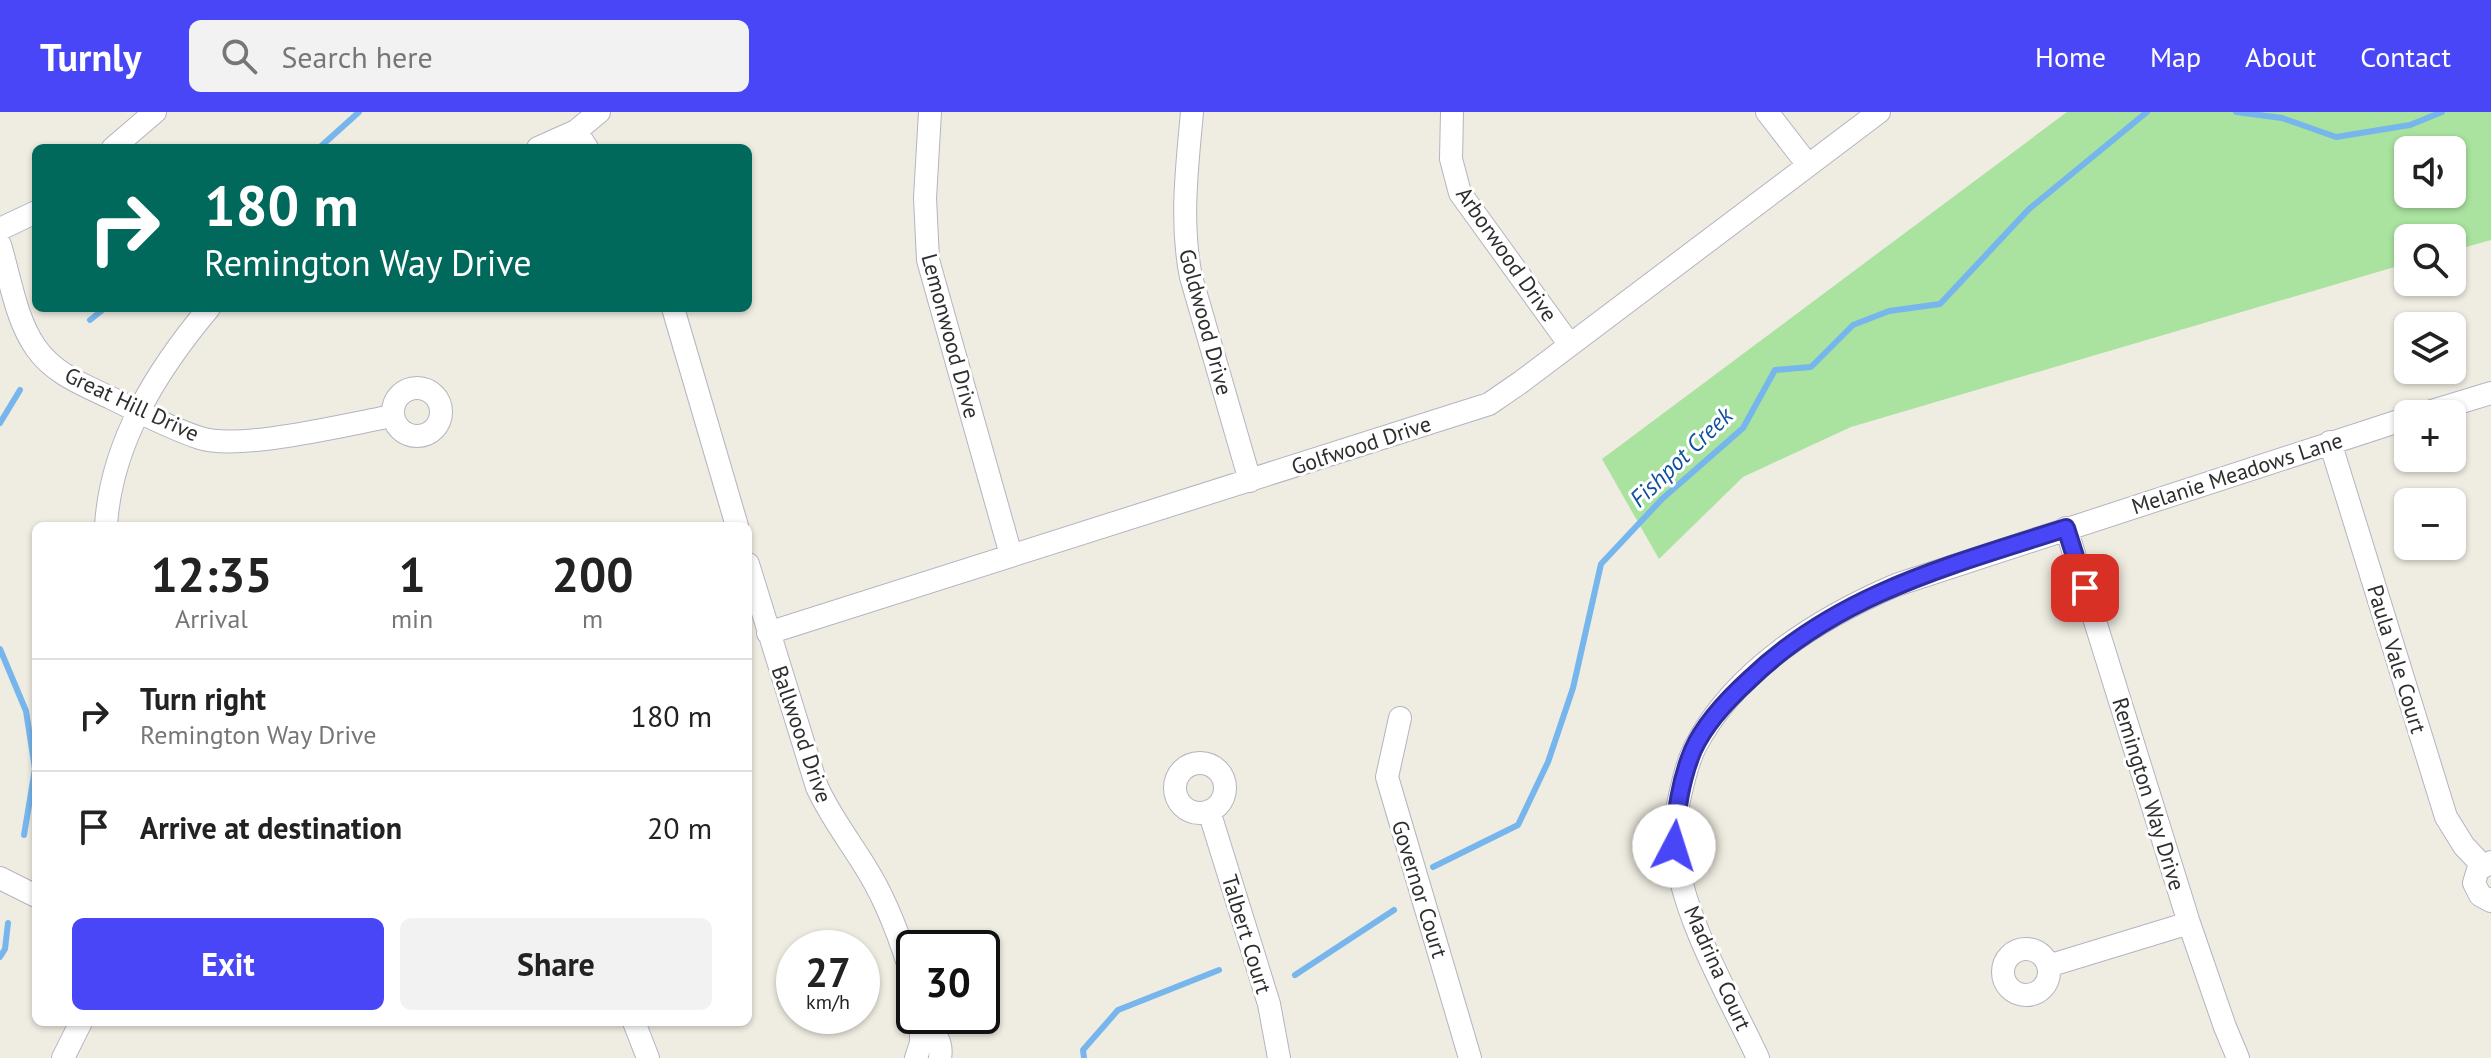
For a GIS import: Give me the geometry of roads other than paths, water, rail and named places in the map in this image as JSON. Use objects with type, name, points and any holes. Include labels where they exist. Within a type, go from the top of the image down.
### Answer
[{"type":"street","points":[[118,144],[155,112]]},
{"type":"street","points":[[558,144],[582,139],[599,112]]},
{"type":"street","name":"Lemonwood Drive","points":[[930,112],[925,198],[928,260],[1011,555]]},
{"type":"street","name":"Goldwood Drive","points":[[1192,112],[1183,215],[1185,248],[1250,481]]},
{"type":"street","name":"Arborwood Drive","points":[[1452,112],[1451,159],[1460,193],[1570,345]]},
{"type":"street","points":[[1767,112],[1808,165]]},
{"type":"street","name":"Golfwood Drive","points":[[768,633],[1489,404],[1879,112]]},
{"type":"street","points":[[0,229],[32,214]]},
{"type":"street","name":"Great Hill Drive","points":[[0,245],[25,328],[36,348],[53,368],[138,411],[201,438],[219,441],[304,432],[393,416]]},
{"type":"street","points":[[107,522],[115,478],[138,411],[169,357],[206,312]]},
{"type":"street","points":[[674,312],[736,522]]},
{"type":"street","points":[[2466,401],[2491,393]]},
{"type":"street","name":"Melanie Meadows Lane","points":[[2066,528],[2394,422]]},
{"type":"street","name":"Paula Vale Court","points":[[2330,442],[2446,817],[2464,846],[2487,864],[2475,876],[2474,883],[2480,895],[2491,901]]},
{"type":"street","name":"Remington Way Drive","points":[[2066,528],[2189,923],[2238,1058]]},
{"type":"street","name":"Madrina Court","points":[[1758,1058],[1700,933],[1674,846],[1676,813],[1694,749],[1731,696],[1776,656],[1849,606],[1909,580],[2066,528]]},
{"type":"street","name":"Ballwood Drive","points":[[752,578],[817,787],[828,811],[870,875],[896,934]]},
{"type":"street","name":"Governor Court","points":[[1400,718],[1387,777],[1470,1058]]},
{"type":"street","name":"Talbert Court","points":[[1209,811],[1269,1004],[1279,1058]]},
{"type":"street","points":[[0,878],[32,894]]},
{"type":"street","points":[[2048,966],[2189,923]]},
{"type":"street","points":[[63,1058],[79,1026]]},
{"type":"street","points":[[636,1026],[648,1058]]},
{"type":"street","points":[[916,1058],[921,1034]]},
{"type":"street","points":[[936,1034],[940,1058]]},
{"type":"waterway","points":[[323,144],[359,112]]},
{"type":"waterway","name":"Fishpot Creek","points":[[1433,867],[1518,825],[1548,762],[1573,688],[1601,564],[1662,499],[1743,428],[1775,370],[1811,367],[1853,325],[1889,311],[1940,304],[2029,209],[2147,112]]},
{"type":"waterway","points":[[2236,112],[2282,118],[2336,137],[2410,125],[2442,112]]},
{"type":"waterway","points":[[90,320],[100,312]]},
{"type":"waterway","points":[[0,423],[20,390]]},
{"type":"waterway","points":[[0,649],[26,711],[32,750]]},
{"type":"waterway","points":[[24,835],[32,787]]},
{"type":"waterway","points":[[1295,975],[1394,910]]},
{"type":"waterway","points":[[0,957],[5,949],[8,923]]},
{"type":"waterway","points":[[1084,1058],[1083,1050],[1118,1010],[1219,970]]}]
